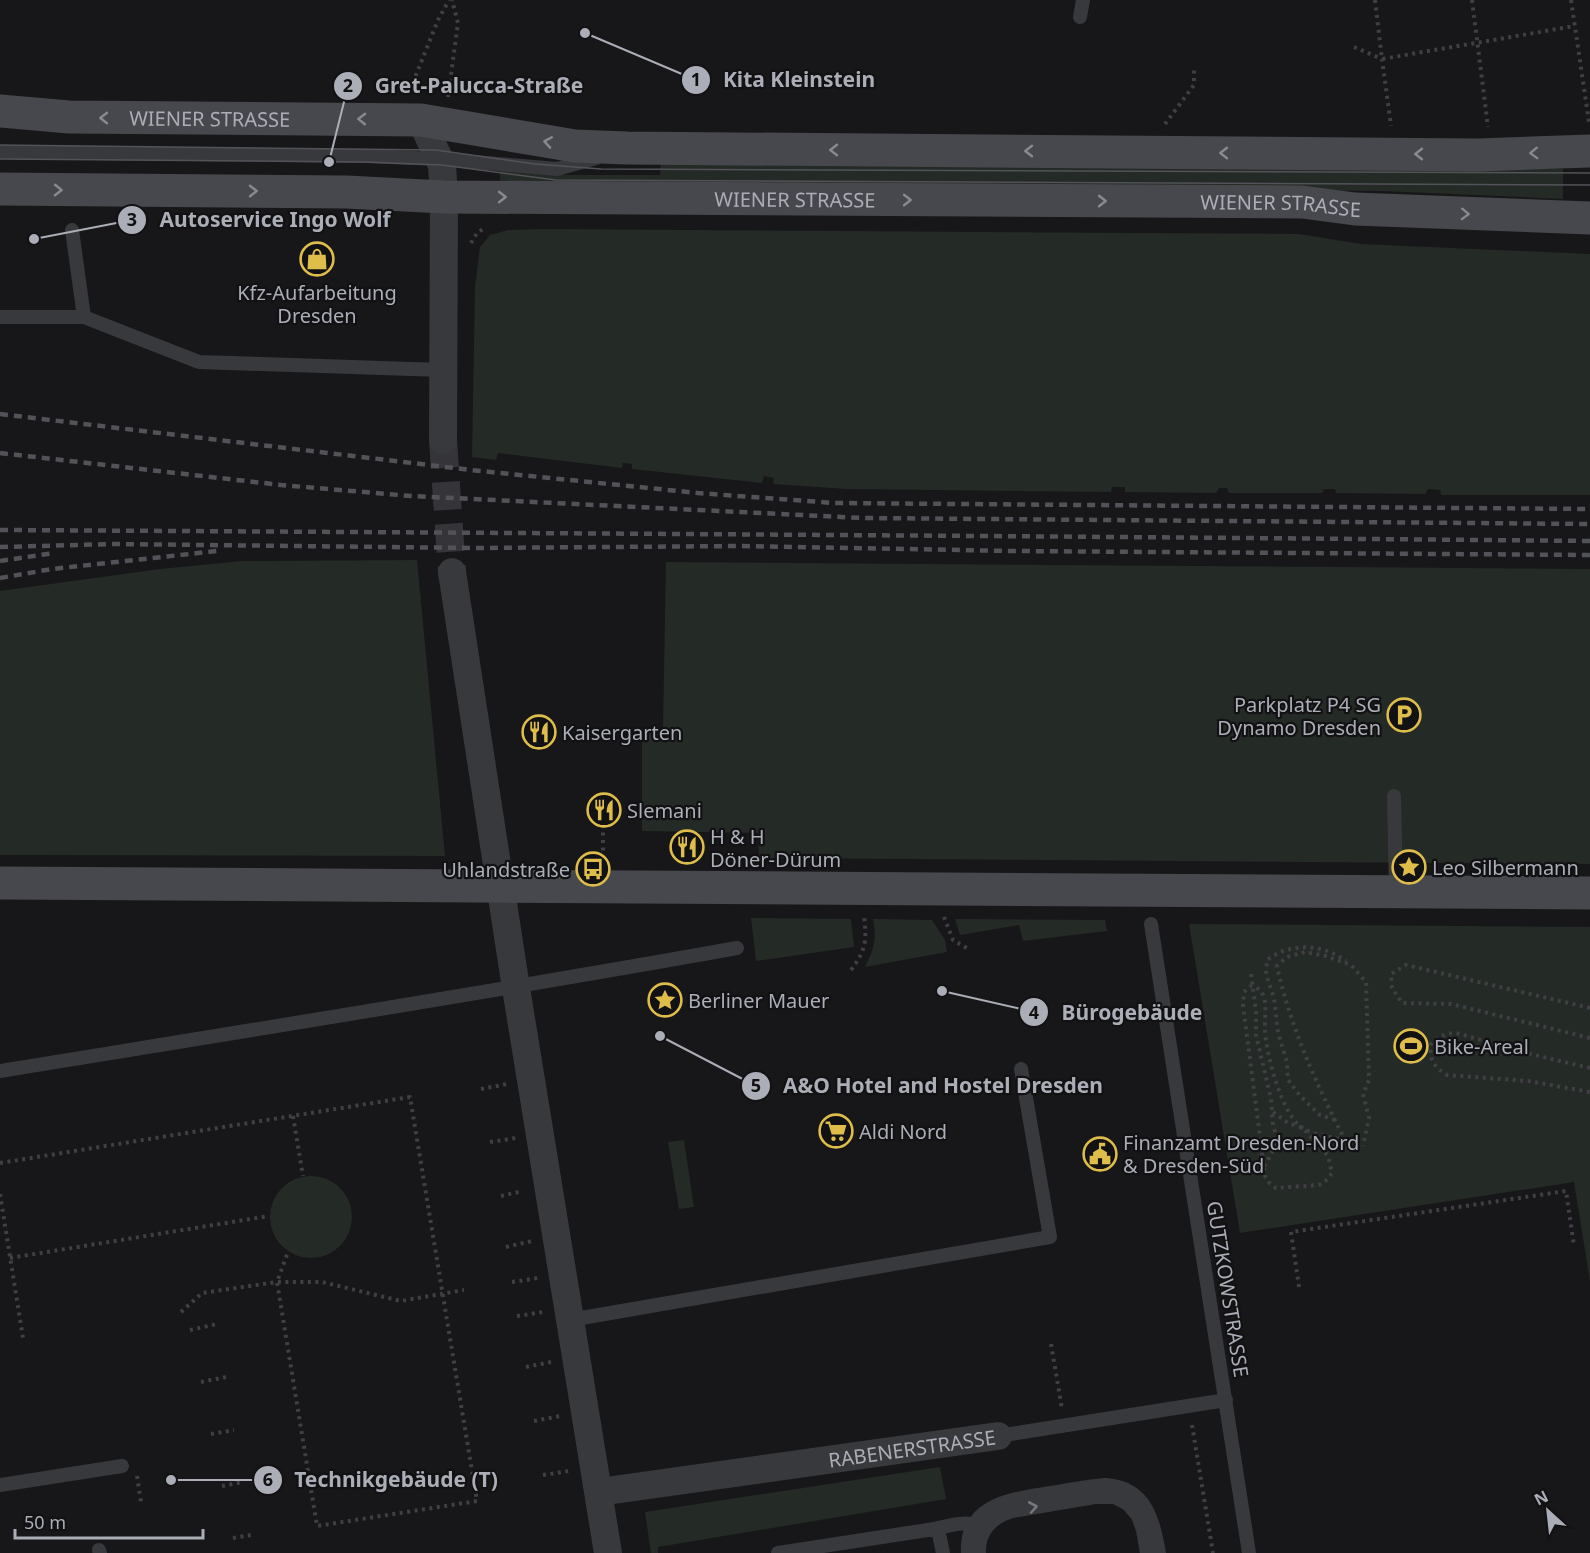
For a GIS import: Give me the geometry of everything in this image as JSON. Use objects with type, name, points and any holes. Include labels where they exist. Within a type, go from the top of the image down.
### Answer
[{"type":"main road","name":"WIENER STRASSE","points":[[0,111],[69,117],[414,109],[575,146],[627,148],[1466,154],[1589,137]]},
{"type":"main road","name":"WIENER STRASSE","points":[[0,189],[346,192],[444,197],[1302,202],[1355,209],[1590,218]]},
{"type":"main road","points":[[0,883],[1590,893]]},
{"type":"street","points":[[414,109],[439,158],[444,197],[442,440]]},
{"type":"street","points":[[452,572],[516,988],[608,1553]]},
{"type":"street","name":"RABENERSTRASSE","points":[[598,1492],[998,1436]]},
{"type":"lane","points":[[1080,17],[1083,0]]},
{"type":"lane","points":[[0,152],[288,154],[439,158],[557,169],[627,148]]},
{"type":"lane","points":[[72,230],[84,317]]},
{"type":"lane","points":[[0,317],[84,317],[199,362],[442,370]]},
{"type":"lane","points":[[1394,796],[1396,892]]},
{"type":"lane","name":"GUTZKOWSTRASSE","points":[[1151,924],[1249,1553]]},
{"type":"lane","points":[[0,1071],[516,988],[737,948]]},
{"type":"lane","points":[[570,1320],[1050,1237],[1021,1069]]},
{"type":"lane","name":"RABENERSTRASSE","points":[[998,1436],[1226,1400]]},
{"type":"lane","points":[[0,1485],[122,1466]]},
{"type":"lane","points":[[968,1553],[968,1543],[987,1510],[1010,1500],[1112,1485],[1130,1492],[1144,1505],[1154,1527],[1158,1553]]},
{"type":"lane","points":[[778,1553],[965,1523],[979,1527],[1012,1511],[1106,1496],[1120,1499],[1138,1516],[1147,1553]]},
{"type":"lane","points":[[979,1527],[979,1553]]},
{"type":"lane","points":[[934,1529],[939,1534],[943,1553]]},
{"type":"lane","points":[[1143,1553],[1144,1535]]},
{"type":"path","points":[[448,101],[458,23],[451,0]]},
{"type":"path","points":[[414,109],[438,20],[451,0]]},
{"type":"path","points":[[1376,0],[1391,130]]},
{"type":"path","points":[[1472,0],[1488,129]]},
{"type":"path","points":[[1571,0],[1589,137]]},
{"type":"path","points":[[1354,47],[1382,59],[1575,26]]},
{"type":"path","points":[[1161,129],[1194,85],[1194,68]]},
{"type":"path","points":[[851,970],[863,954],[866,930],[864,915]]},
{"type":"path","points":[[944,916],[944,922],[953,940],[970,950]]},
{"type":"path","points":[[1335,1121],[1320,1115],[1301,1097],[1288,1080],[1287,1062],[1278,1033],[1274,998],[1266,974],[1268,960],[1278,952],[1313,947],[1335,953],[1351,965],[1366,982],[1369,1080],[1363,1095],[1369,1118],[1363,1146]]},
{"type":"path","points":[[1348,1148],[1312,1072],[1282,987],[1277,966],[1287,957],[1305,952],[1326,956],[1351,965]]},
{"type":"path","points":[[1590,1008],[1406,965],[1391,974],[1392,988],[1402,1003],[1451,1004],[1590,1038]]},
{"type":"path","points":[[1251,974],[1256,1011],[1256,1035],[1273,1112],[1272,1125],[1276,1135],[1276,1145],[1264,1167]]},
{"type":"path","points":[[1251,987],[1258,988],[1263,993],[1265,1032],[1276,1086],[1287,1108],[1303,1128],[1328,1156],[1332,1173],[1319,1186],[1300,1185],[1276,1188],[1265,1176],[1242,1005],[1244,992],[1251,987]]},
{"type":"path","points":[[1590,1068],[1456,1033],[1440,1036],[1431,1044],[1431,1061],[1436,1069],[1447,1076],[1528,1081],[1590,1092]]},
{"type":"path","points":[[0,1163],[410,1097],[477,1501],[317,1526],[277,1282],[288,1252]]},
{"type":"path","points":[[1273,1112],[1288,1123],[1345,1140]]},
{"type":"path","points":[[293,1116],[303,1176]]},
{"type":"path","points":[[1299,1287],[1291,1232],[1302,1230],[1566,1191],[1574,1246]]},
{"type":"path","points":[[0,1194],[23,1338]]},
{"type":"path","points":[[10,1258],[269,1216]]},
{"type":"path","points":[[181,1312],[202,1293],[277,1282],[322,1282],[401,1301],[464,1290]]},
{"type":"path","points":[[190,1330],[218,1324]]},
{"type":"path","points":[[1051,1344],[1064,1426]]},
{"type":"path","points":[[201,1382],[226,1377]]},
{"type":"path","points":[[1189,1406],[1213,1553]]},
{"type":"path","points":[[212,1434],[234,1430]]},
{"type":"path","points":[[222,1486],[243,1482]]},
{"type":"path","points":[[233,1538],[251,1535]]},
{"type":"shaded area","points":[[661,163],[1563,169],[1563,199],[1383,191],[500,186],[500,169],[555,175],[660,175]]},
{"type":"shaded area","points":[[508,230],[1299,234],[1361,244],[1590,254],[1590,495],[1441,495],[1440,490],[1428,489],[1425,494],[1336,493],[1335,489],[1324,489],[1322,493],[1229,493],[1227,488],[1219,488],[1216,493],[1125,492],[1125,487],[1112,487],[1111,492],[847,489],[773,484],[774,478],[764,476],[762,483],[632,469],[632,464],[623,463],[622,468],[498,453],[496,460],[472,457],[475,287],[480,247],[490,235]]},
{"type":"shaded area","points":[[417,560],[445,856],[0,855],[0,591],[160,569],[243,561]]},
{"type":"shaded area","points":[[666,562],[1590,569],[1590,864],[759,858],[758,833],[642,831],[642,730],[663,729]]},
{"type":"shaded area","points":[[751,918],[851,919],[854,947],[756,961]]},
{"type":"shaded area","points":[[873,919],[932,920],[945,940],[947,952],[865,967],[874,944]]},
{"type":"shaded area","points":[[955,919],[1105,920],[1107,931],[1023,941],[1019,925],[960,935]]},
{"type":"shaded area","name":"Bike-Areal","points":[[1189,924],[1590,927],[1590,1282],[1574,1182],[1240,1233]]},
{"type":"shaded area","points":[[684,1140],[694,1207],[679,1209],[668,1142]]},
{"type":"shaded area","points":[[311,1176],[327,1179],[340,1188],[349,1201],[352,1217],[349,1233],[340,1246],[327,1255],[311,1258],[295,1255],[282,1246],[273,1233],[270,1217],[273,1201],[282,1188],[295,1179]]},
{"type":"shaded area","points":[[940,1467],[946,1499],[658,1547],[658,1553],[651,1553],[645,1512]]},
{"type":"tunnel","points":[[443,440],[452,572]]},
{"type":"tram line","points":[[0,145],[436,150],[535,164],[601,169],[1590,173]]},
{"type":"tram line","points":[[0,159],[365,162],[442,165],[556,180],[1590,185]]},
{"type":"railway","points":[[0,414],[471,470],[698,493],[834,503],[1590,509]]},
{"type":"railway","points":[[0,453],[281,485],[411,496],[863,518],[1590,524]]},
{"type":"railway","points":[[0,530],[1590,541]]},
{"type":"railway","points":[[0,547],[113,544],[476,548],[742,546],[1013,551],[1590,555]]},
{"type":"railway","points":[[0,578],[52,569],[217,551]]},
{"type":"railway","points":[[0,561],[54,553]]},
{"type":"place","name":"Kita Kleinstein","points":[[585,33]]},
{"type":"place","name":"Gret-Palucca-Straße","points":[[329,162]]},
{"type":"place","name":"Autoservice Ingo Wolf","points":[[34,239]]},
{"type":"place","name":"Kfz-Aufarbeitung Dresden","points":[[317,259]]},
{"type":"place","name":"Parkplatz P4 SG Dynamo Dresden","points":[[1404,715]]},
{"type":"place","name":"Kaisergarten","points":[[539,732]]},
{"type":"place","name":"Slemani","points":[[604,810]]},
{"type":"place","name":"H & H Döner-Dürum","points":[[687,847]]},
{"type":"place","name":"Leo Silbermann","points":[[1409,867]]},
{"type":"place","name":"Uhlandstraße","points":[[593,869]]},
{"type":"place","name":"Bürogebäude","points":[[942,991]]},
{"type":"place","name":"Berliner Mauer","points":[[665,1000]]},
{"type":"place","name":"A&O Hotel and Hostel Dresden","points":[[660,1036]]},
{"type":"place","name":"Bike-Areal","points":[[1411,1046]]},
{"type":"place","name":"Aldi Nord","points":[[836,1131]]},
{"type":"place","name":"Finanzamt Dresden-Nord & Dresden-Süd","points":[[1100,1154]]},
{"type":"place","name":"Technikgebäude (T)","points":[[171,1480]]}]
